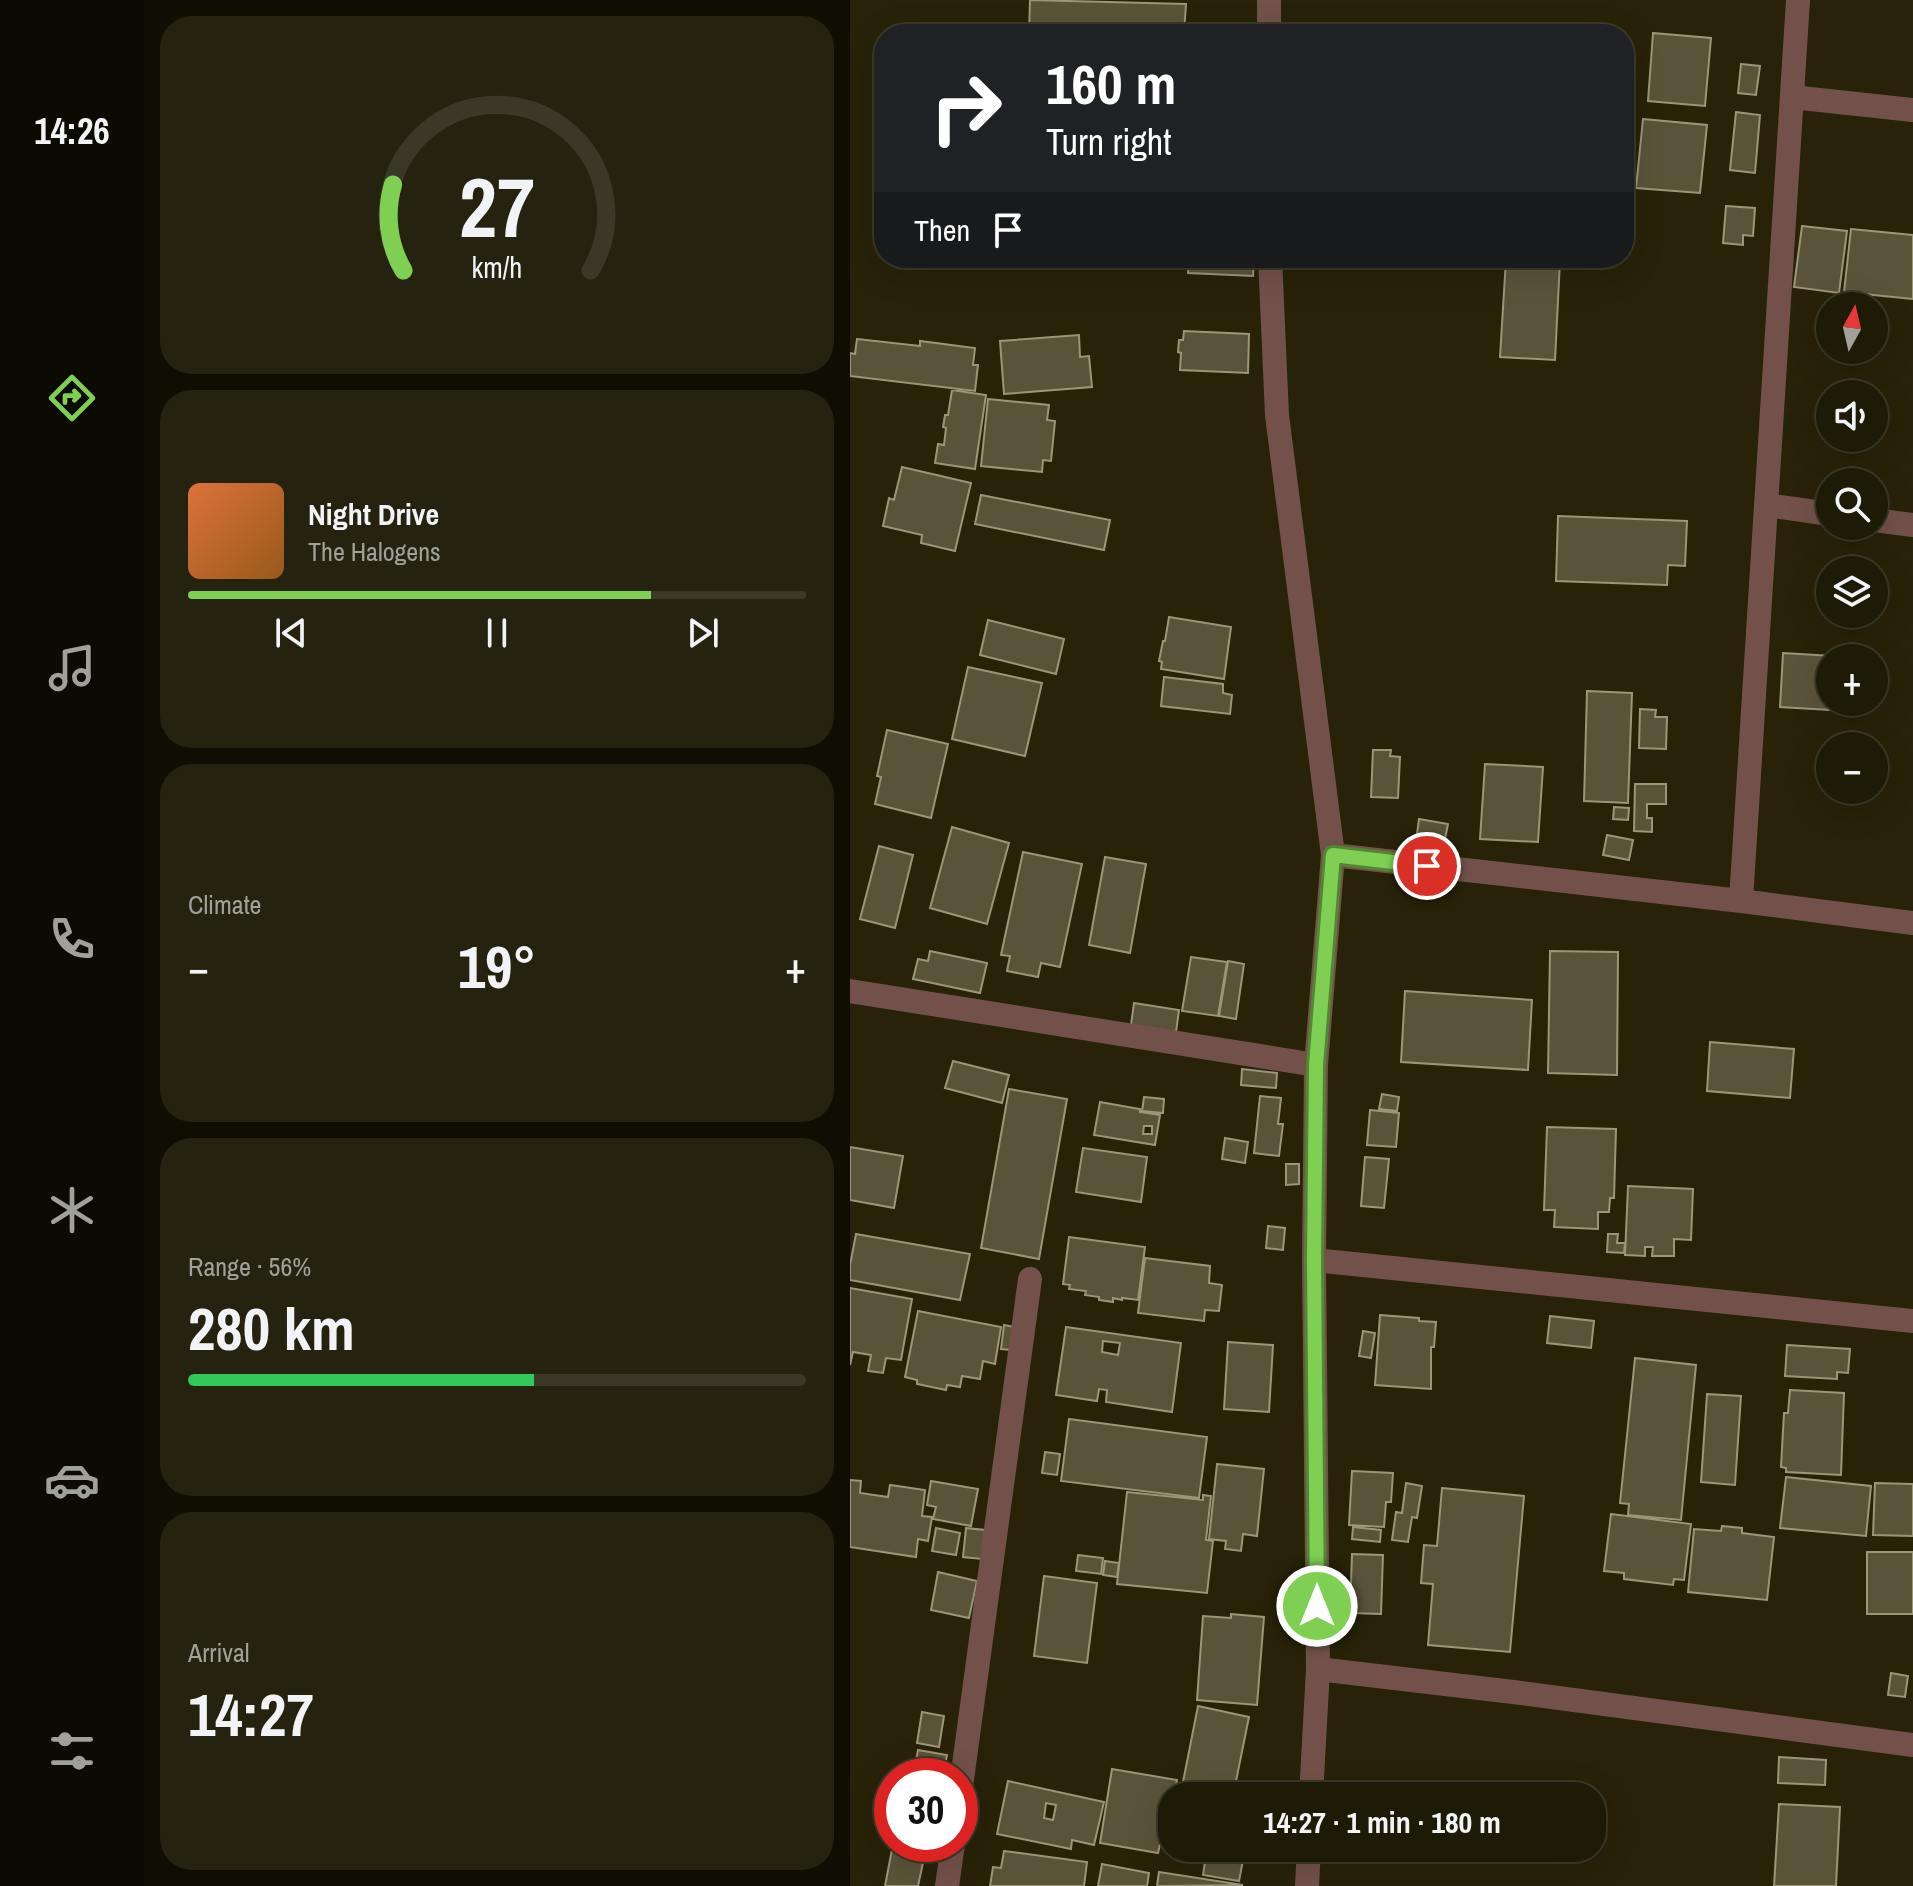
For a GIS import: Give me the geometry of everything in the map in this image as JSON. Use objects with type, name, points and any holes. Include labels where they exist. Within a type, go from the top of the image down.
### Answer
[{"type":"street","points":[[1269,0],[1269,24]]},
{"type":"street","points":[[1741,901],[1798,0]]},
{"type":"street","points":[[1792,97],[1913,110]]},
{"type":"street","points":[[1270,268],[1277,415],[1333,855],[1316,1065],[1314,1260],[1318,1669],[1312,1782]]},
{"type":"street","points":[[1766,505],[1816,512]]},
{"type":"street","points":[[1888,522],[1913,525]]},
{"type":"street","points":[[1333,855],[1913,923]]},
{"type":"street","points":[[850,991],[1316,1065]]},
{"type":"street","points":[[1314,1260],[1913,1321]]},
{"type":"street","points":[[965,1758],[1030,1279]]},
{"type":"street","points":[[1318,1669],[1913,1745]]},
{"type":"street","points":[[947,1886],[950,1862]]},
{"type":"street","points":[[1307,1886],[1308,1862]]},
{"type":"building","points":[[1030,0],[1186,4],[1185,24],[1029,24]]},
{"type":"building","points":[[1653,33],[1711,38],[1705,106],[1648,101]]},
{"type":"building","points":[[1741,64],[1760,66],[1756,95],[1738,93]]},
{"type":"building","points":[[1736,112],[1760,115],[1755,173],[1730,170]]},
{"type":"building","points":[[1643,119],[1707,125],[1700,193],[1636,188]]},
{"type":"building","points":[[1726,206],[1755,208],[1753,236],[1743,235],[1743,245],[1723,243]]},
{"type":"building","points":[[1802,226],[1847,231],[1839,292],[1794,287]]},
{"type":"building","points":[[1851,229],[1913,235],[1913,299],[1888,296],[1888,292],[1844,292]]},
{"type":"building","points":[[1188,268],[1253,268],[1253,276],[1188,273]]},
{"type":"building","points":[[1505,268],[1560,268],[1555,360],[1500,357]]},
{"type":"building","points":[[1184,331],[1249,334],[1248,373],[1180,370],[1179,340],[1183,340]]},
{"type":"building","points":[[1079,335],[1080,357],[1089,356],[1092,387],[1004,394],[1000,341]]},
{"type":"building","points":[[857,339],[920,346],[920,341],[975,348],[973,365],[978,365],[975,391],[850,376],[850,353],[855,354]]},
{"type":"building","points":[[952,390],[986,395],[975,469],[935,463],[938,444],[944,445],[946,428],[943,427]]},
{"type":"building","points":[[988,399],[1049,405],[1047,420],[1055,421],[1051,461],[1043,460],[1042,472],[981,466]]},
{"type":"building","points":[[902,467],[971,483],[955,551],[921,543],[922,535],[883,526],[889,498],[894,500]]},
{"type":"building","points":[[981,495],[1110,520],[1104,550],[975,524]]},
{"type":"building","points":[[1558,516],[1687,521],[1685,566],[1668,565],[1667,585],[1556,581]]},
{"type":"building","points":[[1169,617],[1231,627],[1224,679],[1161,669],[1162,662],[1159,661]]},
{"type":"building","points":[[988,620],[1064,639],[1056,674],[980,655]]},
{"type":"building","points":[[1783,653],[1816,655],[1816,709],[1780,707]]},
{"type":"building","points":[[968,667],[1042,683],[1025,756],[952,739]]},
{"type":"building","points":[[1164,677],[1223,684],[1223,693],[1232,695],[1230,714],[1161,706]]},
{"type":"building","points":[[1587,691],[1632,693],[1628,803],[1584,801]]},
{"type":"building","points":[[1640,709],[1656,710],[1655,717],[1667,717],[1666,749],[1639,748]]},
{"type":"building","points":[[887,730],[948,744],[931,818],[875,804],[881,777],[877,776]]},
{"type":"building","points":[[1373,750],[1391,750],[1390,756],[1400,757],[1398,798],[1371,797]]},
{"type":"building","points":[[1485,764],[1543,767],[1538,842],[1480,839]]},
{"type":"building","points":[[1635,784],[1666,784],[1666,804],[1647,804],[1647,818],[1652,818],[1652,832],[1634,831]]},
{"type":"building","points":[[1614,807],[1629,808],[1628,820],[1613,819]]},
{"type":"building","points":[[1419,819],[1448,824],[1445,839],[1417,834]]},
{"type":"building","points":[[952,827],[1009,843],[987,924],[930,908]]},
{"type":"building","points":[[1607,835],[1633,840],[1629,860],[1603,855]]},
{"type":"building","points":[[879,846],[913,855],[895,928],[860,919]]},
{"type":"building","points":[[1023,852],[1082,864],[1060,967],[1041,963],[1038,977],[1007,971],[1010,956],[1001,955]]},
{"type":"building","points":[[1105,857],[1146,864],[1130,953],[1089,945]]},
{"type":"building","points":[[930,951],[987,963],[980,993],[913,979],[918,959],[928,961]]},
{"type":"building","points":[[1550,951],[1618,952],[1617,1075],[1548,1073]]},
{"type":"building","points":[[1191,957],[1227,962],[1218,1016],[1182,1011]]},
{"type":"building","points":[[1228,961],[1244,964],[1236,1019],[1219,1016]]},
{"type":"building","points":[[1405,991],[1532,1000],[1528,1070],[1401,1062]]},
{"type":"building","points":[[1134,1003],[1179,1010],[1176,1032],[1131,1025]]},
{"type":"building","points":[[1710,1042],[1794,1049],[1790,1098],[1707,1091]]},
{"type":"building","points":[[953,1061],[1009,1075],[1002,1103],[945,1088]]},
{"type":"building","points":[[1242,1069],[1277,1073],[1276,1088],[1241,1085]]},
{"type":"building","points":[[1009,1089],[1067,1099],[1039,1259],[981,1248]]},
{"type":"building","points":[[1382,1094],[1399,1097],[1397,1111],[1379,1109]]},
{"type":"building","points":[[1260,1096],[1281,1098],[1278,1124],[1283,1124],[1279,1156],[1254,1153]]},
{"type":"building","points":[[1144,1097],[1164,1099],[1163,1113],[1142,1111]]},
{"type":"building","points":[[1100,1102],[1160,1115],[1155,1145],[1094,1135]],"holes":[[[1144,1126],[1152,1126],[1152,1134],[1143,1134]]]},
{"type":"building","points":[[1370,1110],[1399,1113],[1396,1147],[1367,1145]]},
{"type":"building","points":[[1547,1127],[1616,1129],[1614,1198],[1610,1198],[1609,1212],[1598,1212],[1598,1229],[1554,1227],[1555,1210],[1544,1210]]},
{"type":"building","points":[[1225,1138],[1248,1142],[1245,1163],[1222,1159]]},
{"type":"building","points":[[850,1147],[903,1156],[894,1208],[850,1200]]},
{"type":"building","points":[[1083,1148],[1147,1157],[1141,1202],[1076,1192]]},
{"type":"building","points":[[1365,1157],[1389,1159],[1384,1208],[1361,1206]]},
{"type":"building","points":[[1286,1164],[1299,1164],[1299,1184],[1286,1185]]},
{"type":"building","points":[[1628,1186],[1693,1189],[1691,1240],[1674,1239],[1674,1256],[1652,1256],[1653,1247],[1645,1247],[1645,1256],[1625,1255]]},
{"type":"building","points":[[1268,1226],[1285,1228],[1283,1250],[1266,1248]]},
{"type":"building","points":[[856,1234],[970,1254],[960,1300],[850,1280]]},
{"type":"building","points":[[1608,1234],[1618,1234],[1617,1243],[1625,1243],[1624,1253],[1607,1252]]},
{"type":"building","points":[[1069,1237],[1145,1247],[1138,1300],[1099,1300],[1099,1297],[1085,1295],[1086,1291],[1069,1289],[1070,1285],[1063,1284]]},
{"type":"building","points":[[1145,1258],[1210,1266],[1209,1283],[1222,1285],[1219,1311],[1205,1310],[1204,1321],[1138,1313]]},
{"type":"building","points":[[850,1288],[912,1299],[901,1360],[886,1358],[883,1373],[868,1371],[871,1355],[853,1352],[850,1365]]},
{"type":"building","points":[[918,1311],[1001,1327],[995,1364],[983,1361],[980,1379],[962,1376],[960,1387],[947,1385],[946,1390],[917,1384],[917,1380],[905,1377]]},
{"type":"building","points":[[1380,1315],[1436,1322],[1434,1347],[1431,1347],[1431,1389],[1375,1385]]},
{"type":"building","points":[[1550,1316],[1594,1321],[1591,1348],[1547,1343]]},
{"type":"building","points":[[1004,1325],[1015,1327],[1012,1350],[1001,1349]]},
{"type":"building","points":[[1066,1327],[1181,1343],[1172,1412],[1106,1402],[1107,1390],[1099,1389],[1097,1401],[1056,1395]],"holes":[[[1103,1341],[1120,1343],[1118,1355],[1102,1352]]]},
{"type":"building","points":[[1363,1331],[1375,1333],[1371,1358],[1359,1356]]},
{"type":"building","points":[[1228,1342],[1273,1345],[1269,1412],[1224,1409]]},
{"type":"building","points":[[1787,1345],[1850,1349],[1848,1373],[1837,1372],[1837,1379],[1785,1376]]},
{"type":"building","points":[[1635,1358],[1696,1365],[1681,1520],[1628,1515],[1629,1504],[1620,1503]]},
{"type":"building","points":[[1790,1390],[1844,1393],[1841,1475],[1786,1472],[1786,1468],[1781,1467],[1784,1413],[1788,1413]]},
{"type":"building","points":[[1707,1394],[1741,1396],[1735,1485],[1701,1482]]},
{"type":"building","points":[[1069,1419],[1207,1437],[1199,1498],[1061,1481]]},
{"type":"building","points":[[1045,1452],[1060,1454],[1057,1475],[1042,1473]]},
{"type":"building","points":[[1217,1464],[1264,1469],[1257,1536],[1243,1534],[1241,1551],[1225,1549],[1226,1541],[1209,1539]]},
{"type":"building","points":[[1352,1471],[1393,1473],[1391,1502],[1386,1502],[1384,1527],[1349,1525]]},
{"type":"building","points":[[1786,1477],[1871,1486],[1866,1536],[1780,1528]]},
{"type":"building","points":[[850,1480],[861,1481],[860,1493],[888,1497],[890,1485],[925,1490],[922,1516],[932,1517],[928,1541],[918,1539],[916,1557],[850,1547]]},
{"type":"building","points":[[931,1481],[978,1489],[971,1526],[933,1519],[936,1507],[927,1505]]},
{"type":"building","points":[[1406,1483],[1422,1486],[1417,1518],[1412,1517],[1408,1542],[1392,1540],[1396,1512],[1402,1513]]},
{"type":"building","points":[[1875,1483],[1913,1484],[1913,1536],[1873,1535]]},
{"type":"building","points":[[1442,1488],[1524,1496],[1510,1652],[1428,1645],[1433,1584],[1421,1583],[1424,1545],[1437,1546]]},
{"type":"building","points":[[1127,1492],[1203,1500],[1203,1495],[1211,1496],[1206,1540],[1213,1541],[1207,1593],[1117,1584]]},
{"type":"building","points":[[1611,1514],[1691,1524],[1684,1580],[1674,1579],[1673,1585],[1624,1579],[1624,1573],[1604,1571]]},
{"type":"building","points":[[1722,1526],[1742,1528],[1742,1533],[1774,1537],[1767,1600],[1688,1592],[1694,1529],[1721,1531]]},
{"type":"building","points":[[1353,1527],[1381,1530],[1380,1542],[1352,1539]]},
{"type":"building","points":[[936,1528],[960,1533],[956,1555],[932,1551]]},
{"type":"building","points":[[966,1528],[985,1530],[982,1559],[963,1557]]},
{"type":"building","points":[[1867,1552],[1913,1552],[1913,1614],[1867,1614]]},
{"type":"building","points":[[1352,1554],[1383,1555],[1381,1614],[1350,1613]]},
{"type":"building","points":[[1078,1555],[1103,1558],[1101,1574],[1076,1571]]},
{"type":"building","points":[[1105,1561],[1119,1563],[1117,1577],[1103,1575]]},
{"type":"building","points":[[938,1572],[977,1581],[969,1618],[931,1610]]},
{"type":"building","points":[[1044,1576],[1097,1583],[1087,1663],[1034,1656]]},
{"type":"building","points":[[1231,1614],[1264,1617],[1257,1705],[1197,1700],[1203,1616],[1231,1618]]},
{"type":"building","points":[[1891,1673],[1908,1676],[1905,1697],[1888,1695]]},
{"type":"building","points":[[1198,1706],[1249,1717],[1236,1782],[1183,1782]]},
{"type":"building","points":[[922,1712],[944,1716],[939,1747],[917,1743]]},
{"type":"building","points":[[918,1750],[947,1755],[946,1758],[916,1758]]},
{"type":"building","points":[[1779,1757],[1826,1760],[1825,1785],[1778,1783]]},
{"type":"building","points":[[1112,1769],[1177,1780],[1158,1782],[1158,1853],[1100,1843]]},
{"type":"building","points":[[1008,1781],[1104,1802],[1094,1845],[1072,1840],[1071,1849],[997,1834]],"holes":[[[1046,1803],[1056,1805],[1053,1820],[1044,1818]]]},
{"type":"building","points":[[1779,1804],[1840,1807],[1836,1886],[1774,1886]]},
{"type":"building","points":[[1004,1851],[1087,1862],[1084,1886],[990,1886],[993,1867],[1001,1868]]},
{"type":"building","points":[[890,1862],[923,1862],[918,1886],[885,1886]]},
{"type":"building","points":[[1205,1862],[1243,1862],[1239,1881],[1203,1875]]},
{"type":"building","points":[[1102,1864],[1149,1873],[1147,1886],[1098,1886]]},
{"type":"building","points":[[1159,1872],[1243,1885],[1157,1886]]},
{"type":"route","points":[[1317,1606],[1316,1065],[1333,855],[1427,866]]}]
